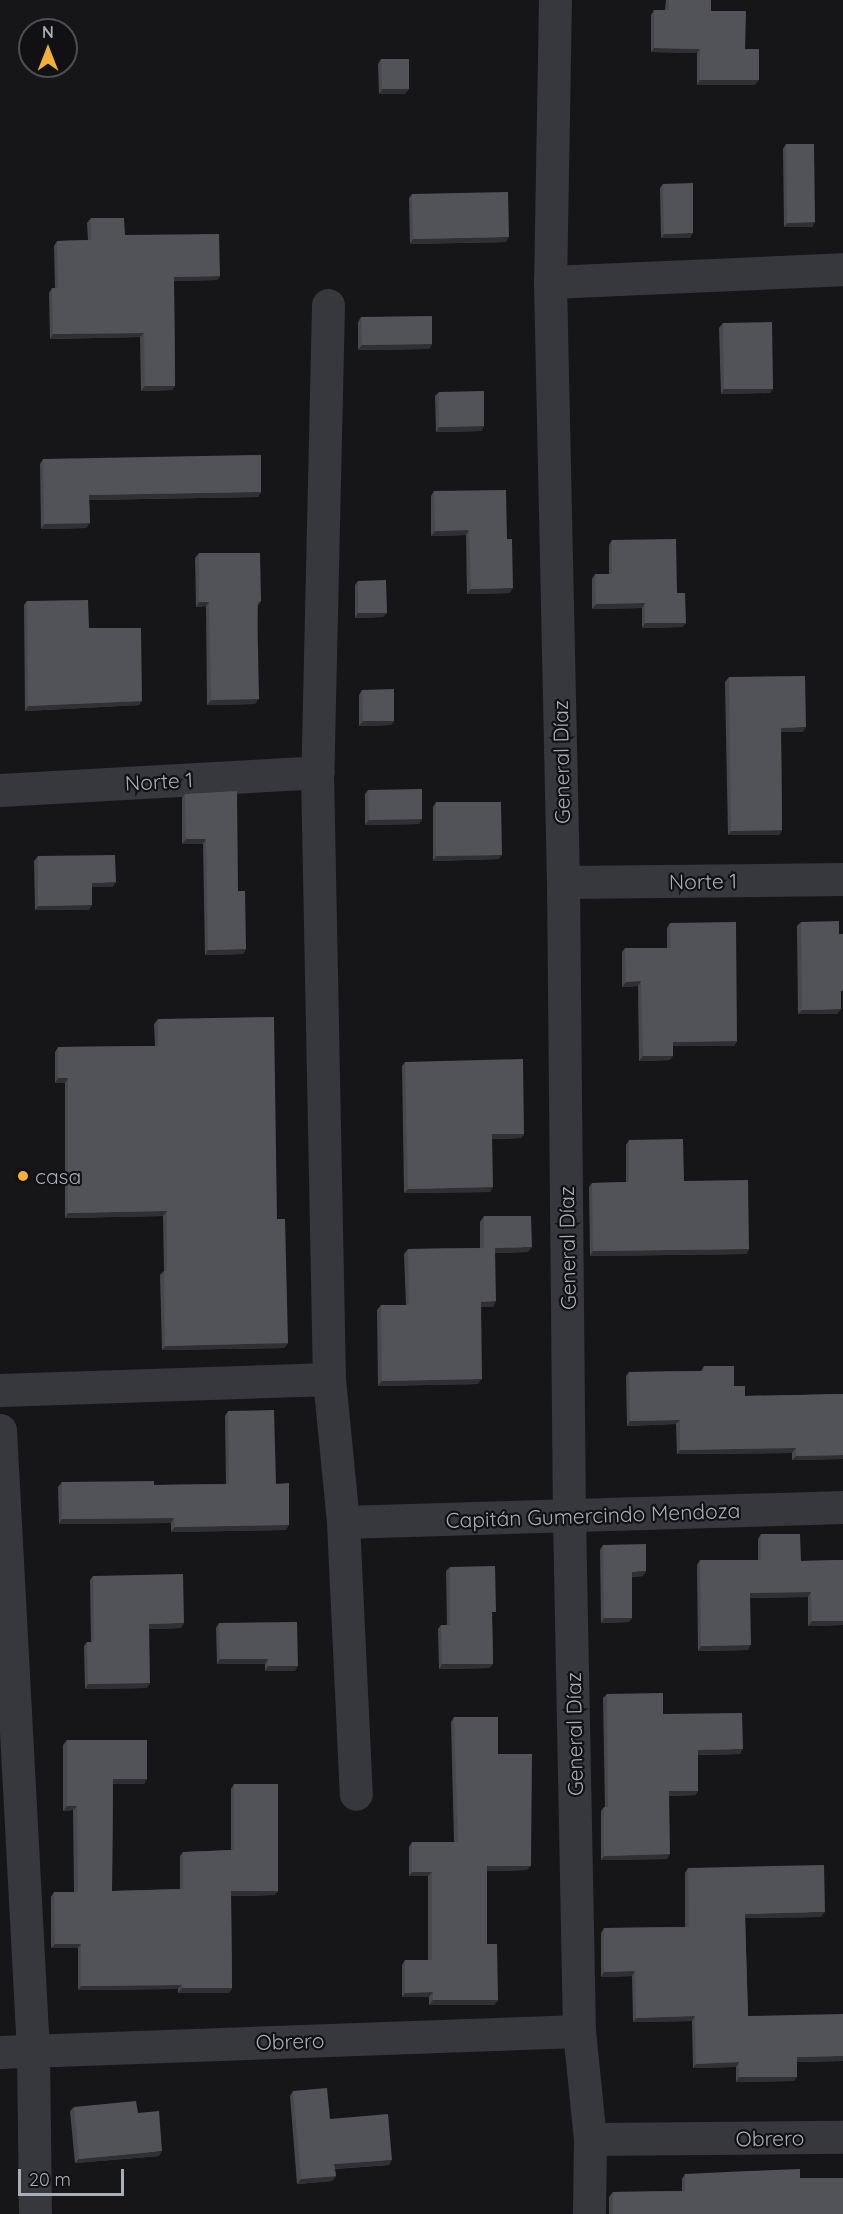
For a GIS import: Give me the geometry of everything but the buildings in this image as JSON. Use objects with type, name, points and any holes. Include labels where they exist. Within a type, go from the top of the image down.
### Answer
[{"type":"street","name":"General Díaz","points":[[555,0],[550,282],[563,882],[569,1516],[579,2031],[590,2139],[590,2214]]},
{"type":"street","points":[[550,282],[843,269]]},
{"type":"street","points":[[328,305],[318,772],[329,1379],[343,1522],[356,1794]]},
{"type":"street","name":"Norte 1","points":[[0,789],[318,772]]},
{"type":"street","name":"Norte 1","points":[[563,882],[843,879]]},
{"type":"street","points":[[0,1390],[329,1379]]},
{"type":"street","points":[[0,1430],[33,2051],[35,2214]]},
{"type":"street","name":"Capitán Gumercindo Mendoza","points":[[343,1522],[843,1507]]},
{"type":"street","name":"Obrero","points":[[0,2052],[579,2031]]},
{"type":"street","name":"Obrero","points":[[590,2139],[843,2137]]},
{"type":"place","name":"casa","points":[[23,1176]]}]
